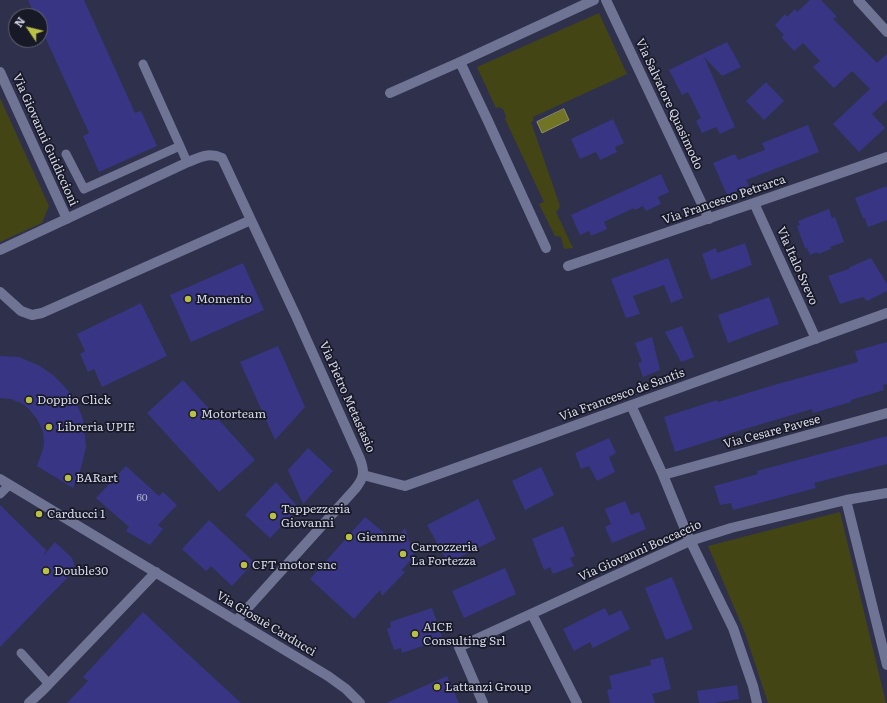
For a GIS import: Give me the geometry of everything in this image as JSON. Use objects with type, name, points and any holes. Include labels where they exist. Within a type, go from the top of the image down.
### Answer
[{"type":"street","points":[[390,93],[594,0]]},
{"type":"street","name":"Via Salvatore Quasimodo","points":[[606,0],[709,219]]},
{"type":"street","points":[[858,0],[887,32]]},
{"type":"street","points":[[460,62],[546,248]]},
{"type":"street","name":"Via Giovanni Guidiccioni","points":[[0,72],[67,219]]},
{"type":"street","name":"Via Pietro Metastasio","points":[[0,250],[187,162],[204,155],[215,155],[222,158],[296,316],[360,459],[364,469],[363,475]]},
{"type":"street","name":"Via Francesco Petrarca","points":[[568,266],[754,204],[887,157]]},
{"type":"street","name":"Via Italo Svevo","points":[[754,204],[816,339]]},
{"type":"street","points":[[0,292],[21,311],[32,314],[42,313],[251,220]]},
{"type":"street","name":"Via Francesco de Santis","points":[[363,475],[405,486],[887,313]]},
{"type":"street","points":[[631,405],[690,541],[733,628],[753,686],[757,703]]},
{"type":"street","name":"Via Cesare Pavese","points":[[663,476],[887,413]]},
{"type":"street","points":[[236,621],[355,489],[363,475]]},
{"type":"street","name":"Via Giosuè Carducci","points":[[0,479],[328,676],[346,689],[360,703]]},
{"type":"street","name":"Via Giovanni Boccaccio","points":[[483,703],[459,647],[690,541],[731,528],[846,500],[887,493]]},
{"type":"street","points":[[846,500],[887,665]]},
{"type":"street","points":[[29,703],[156,572]]},
{"type":"street","points":[[532,614],[577,703]]},
{"type":"lane","points":[[143,64],[187,162]]},
{"type":"lane","points":[[66,154],[84,189],[180,146]]},
{"type":"lane","points":[[0,494],[9,485]]},
{"type":"lane","points":[[21,653],[49,684]]},
{"type":"green space","points":[[599,13],[627,74],[533,117],[533,121],[531,122],[560,206],[556,212],[573,248],[564,249],[561,237],[555,236],[539,204],[544,202],[505,119],[506,116],[503,109],[498,107],[496,108],[477,67]]},
{"type":"green space","points":[[0,98],[49,206],[42,223],[0,242]]},
{"type":"green space","points":[[840,512],[886,703],[768,703],[745,633],[708,546]]},
{"type":"shaded area","points":[[564,109],[569,120],[542,133],[537,122]]},
{"type":"building","points":[[28,0],[84,0],[135,113],[141,111],[157,146],[99,172],[83,136],[89,133],[48,43],[48,8],[32,8]]},
{"type":"building","points":[[810,0],[821,0],[837,17],[833,19],[877,63],[887,54],[887,100],[872,114],[885,128],[859,152],[833,124],[870,89],[852,71],[834,88],[813,67],[820,61],[803,43],[794,51],[781,37],[784,35],[775,25],[785,14],[787,17],[795,9],[797,12]]},
{"type":"building","points":[[727,42],[741,67],[722,76],[704,57],[735,127],[720,134],[716,127],[702,133],[696,121],[701,118],[688,92],[682,95],[669,70]]},
{"type":"building","points":[[766,82],[784,101],[764,120],[746,101]]},
{"type":"building","points":[[613,119],[624,143],[615,147],[617,152],[600,160],[596,152],[580,159],[571,139]]},
{"type":"building","points":[[808,125],[819,152],[746,180],[749,186],[727,195],[713,163],[735,154],[738,160],[765,150],[762,143]]},
{"type":"building","points":[[661,174],[669,192],[658,197],[661,204],[646,211],[643,206],[635,210],[634,208],[604,222],[607,229],[591,236],[589,231],[580,235],[571,215]]},
{"type":"building","points":[[887,186],[887,220],[868,227],[855,198]]},
{"type":"building","points":[[829,209],[832,218],[835,217],[844,242],[830,247],[831,249],[818,254],[817,252],[810,255],[807,248],[805,248],[797,226],[800,225],[798,221]]},
{"type":"building","points":[[745,243],[752,265],[711,280],[702,254],[716,248],[717,253]]},
{"type":"building","points":[[668,258],[683,298],[671,303],[664,285],[633,296],[640,314],[626,318],[611,279]]},
{"type":"building","points":[[871,258],[887,284],[887,291],[867,301],[863,297],[840,304],[828,276],[849,269],[850,267]]},
{"type":"building","points":[[243,263],[264,310],[191,342],[170,295]]},
{"type":"building","points":[[769,297],[779,324],[728,343],[718,315]]},
{"type":"building","points":[[141,303],[167,356],[102,387],[94,369],[88,372],[80,354],[85,351],[77,334]]},
{"type":"building","points":[[682,326],[694,357],[681,362],[665,332]]},
{"type":"building","points":[[652,337],[660,370],[643,377],[638,363],[642,362],[635,343]]},
{"type":"building","points":[[887,342],[887,384],[883,385],[884,390],[851,400],[851,402],[813,413],[812,409],[728,434],[675,452],[664,417],[717,400],[718,402],[858,362],[855,351]]},
{"type":"building","points":[[278,346],[305,407],[275,440],[240,362]]},
{"type":"building","points":[[0,356],[19,357],[40,366],[53,375],[74,398],[83,419],[86,447],[81,468],[73,488],[37,466],[43,449],[43,432],[37,419],[23,404],[11,399],[0,398]]},
{"type":"building","points":[[183,380],[255,460],[219,492],[147,413]]},
{"type":"building","points":[[887,436],[887,464],[814,483],[816,488],[733,510],[731,503],[720,505],[714,486],[758,474],[757,471]]},
{"type":"building","points":[[609,438],[616,453],[609,457],[615,472],[597,481],[589,466],[581,469],[575,453]]},
{"type":"building","points":[[308,448],[333,471],[303,504],[288,470]]},
{"type":"building","points":[[126,466],[159,496],[163,492],[177,505],[158,525],[163,529],[150,545],[126,531],[129,527],[96,498]]},
{"type":"building","points":[[541,467],[554,495],[525,510],[512,481]]},
{"type":"building","points":[[276,482],[299,508],[270,538],[245,515]]},
{"type":"building","points":[[478,499],[496,539],[448,563],[427,525]]},
{"type":"building","points":[[625,501],[631,515],[639,512],[646,529],[612,543],[605,527],[611,524],[605,509]]},
{"type":"building","points":[[0,505],[46,550],[44,555],[55,542],[72,558],[75,568],[72,573],[0,647]]},
{"type":"building","points":[[365,517],[394,541],[405,528],[414,556],[402,570],[405,572],[382,596],[380,590],[354,619],[310,579]]},
{"type":"building","points":[[209,520],[254,562],[232,586],[211,566],[206,571],[182,549]]},
{"type":"building","points":[[563,526],[575,556],[570,558],[574,566],[553,574],[550,567],[544,570],[532,539]]},
{"type":"building","points":[[505,568],[516,594],[464,618],[452,591]]},
{"type":"building","points":[[672,577],[693,629],[666,640],[645,588]]},
{"type":"building","name":"AICE Consulting Srl","points":[[432,608],[443,639],[402,653],[401,648],[394,650],[387,629],[391,627],[390,622]]},
{"type":"building","points":[[605,608],[609,616],[621,610],[630,629],[593,648],[590,642],[574,651],[563,629]]},
{"type":"building","points":[[143,612],[241,703],[67,703],[88,681],[83,677]]},
{"type":"building","points":[[663,657],[671,689],[652,694],[655,703],[610,703],[607,690],[612,689],[609,676],[651,665],[650,660]]},
{"type":"building","name":"Lattanzi Group","points":[[447,676],[459,703],[386,703]]},
{"type":"building","points":[[737,685],[739,699],[714,703],[699,703],[697,691]]},
{"type":"place","name":"Momento","points":[[188,299]]},
{"type":"place","name":"Doppio Click","points":[[29,400]]},
{"type":"place","name":"Motorteam","points":[[193,414]]},
{"type":"place","name":"Libreria UPIE","points":[[49,427]]},
{"type":"place","name":"BARart","points":[[68,478]]},
{"type":"place","name":"Carducci 1","points":[[39,514]]},
{"type":"place","name":"Tappezzeria Giovanni","points":[[273,516]]},
{"type":"place","name":"Giemme","points":[[349,537]]},
{"type":"place","name":"Carrozzeria La Fortezza","points":[[403,554]]},
{"type":"place","name":"CFT motor snc","points":[[244,565]]},
{"type":"place","name":"Double30","points":[[46,571]]},
{"type":"place","name":"AICE Consulting Srl","points":[[415,634]]},
{"type":"place","name":"Lattanzi Group","points":[[437,687]]}]
